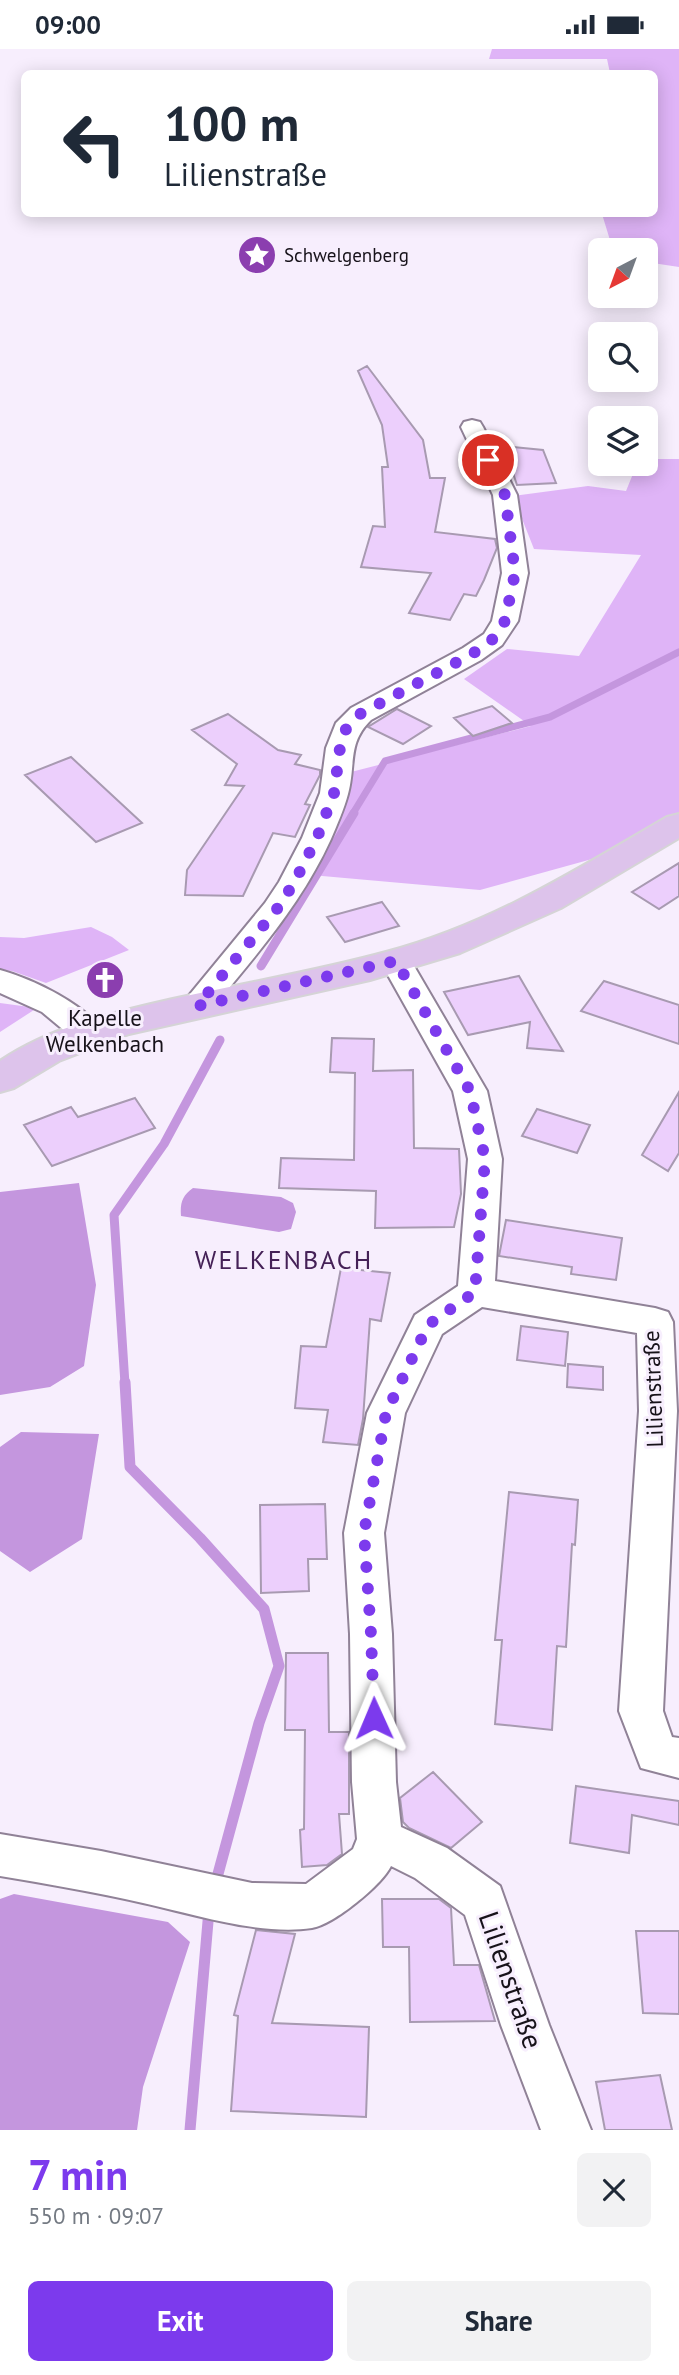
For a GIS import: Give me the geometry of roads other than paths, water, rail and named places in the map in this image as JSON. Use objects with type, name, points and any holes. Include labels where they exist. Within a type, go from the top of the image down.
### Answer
[{"type":"main road","points":[[0,1079],[19,1065],[54,1047],[89,1034],[149,1016],[396,961],[517,917],[597,874],[679,824]]},
{"type":"street","points":[[197,1006],[277,909],[294,883],[317,838],[334,793],[340,748],[346,729],[360,714],[472,654],[493,639],[505,621],[515,573],[505,495],[471,427]]},
{"type":"street","points":[[0,1855],[101,1872],[252,1905],[313,1906],[369,1864],[380,1839],[373,1782],[371,1634],[364,1533],[386,1413],[428,1325],[475,1292],[485,1159],[470,1091],[396,961]]},
{"type":"street","points":[[0,980],[53,1005],[89,1034]]},
{"type":"street","name":"Lilienstraße","points":[[475,1292],[667,1323],[658,1411],[666,1510],[641,1711],[656,1753],[679,1758]]},
{"type":"street","name":"Lilienstraße","points":[[380,1839],[431,1863],[484,1901],[525,2025],[566,2130]]},
{"type":"waterway","points":[[352,815],[385,761],[550,717],[679,652]]},
{"type":"waterway","points":[[261,966],[354,813]]},
{"type":"waterway","points":[[125,1384],[114,1215],[164,1144],[220,1040]]},
{"type":"waterway","points":[[125,1382],[130,1467],[200,1538],[264,1609],[279,1666],[259,1723],[215,1885]]},
{"type":"waterway","points":[[190,2130],[209,1910]]},
{"type":"place","name":"Schwelgenberg","points":[[257,255]]},
{"type":"place","name":"Kapelle Welkenbach","points":[[105,980]]},
{"type":"district","name":"WELKENBACH","points":[[284,1260]]}]
